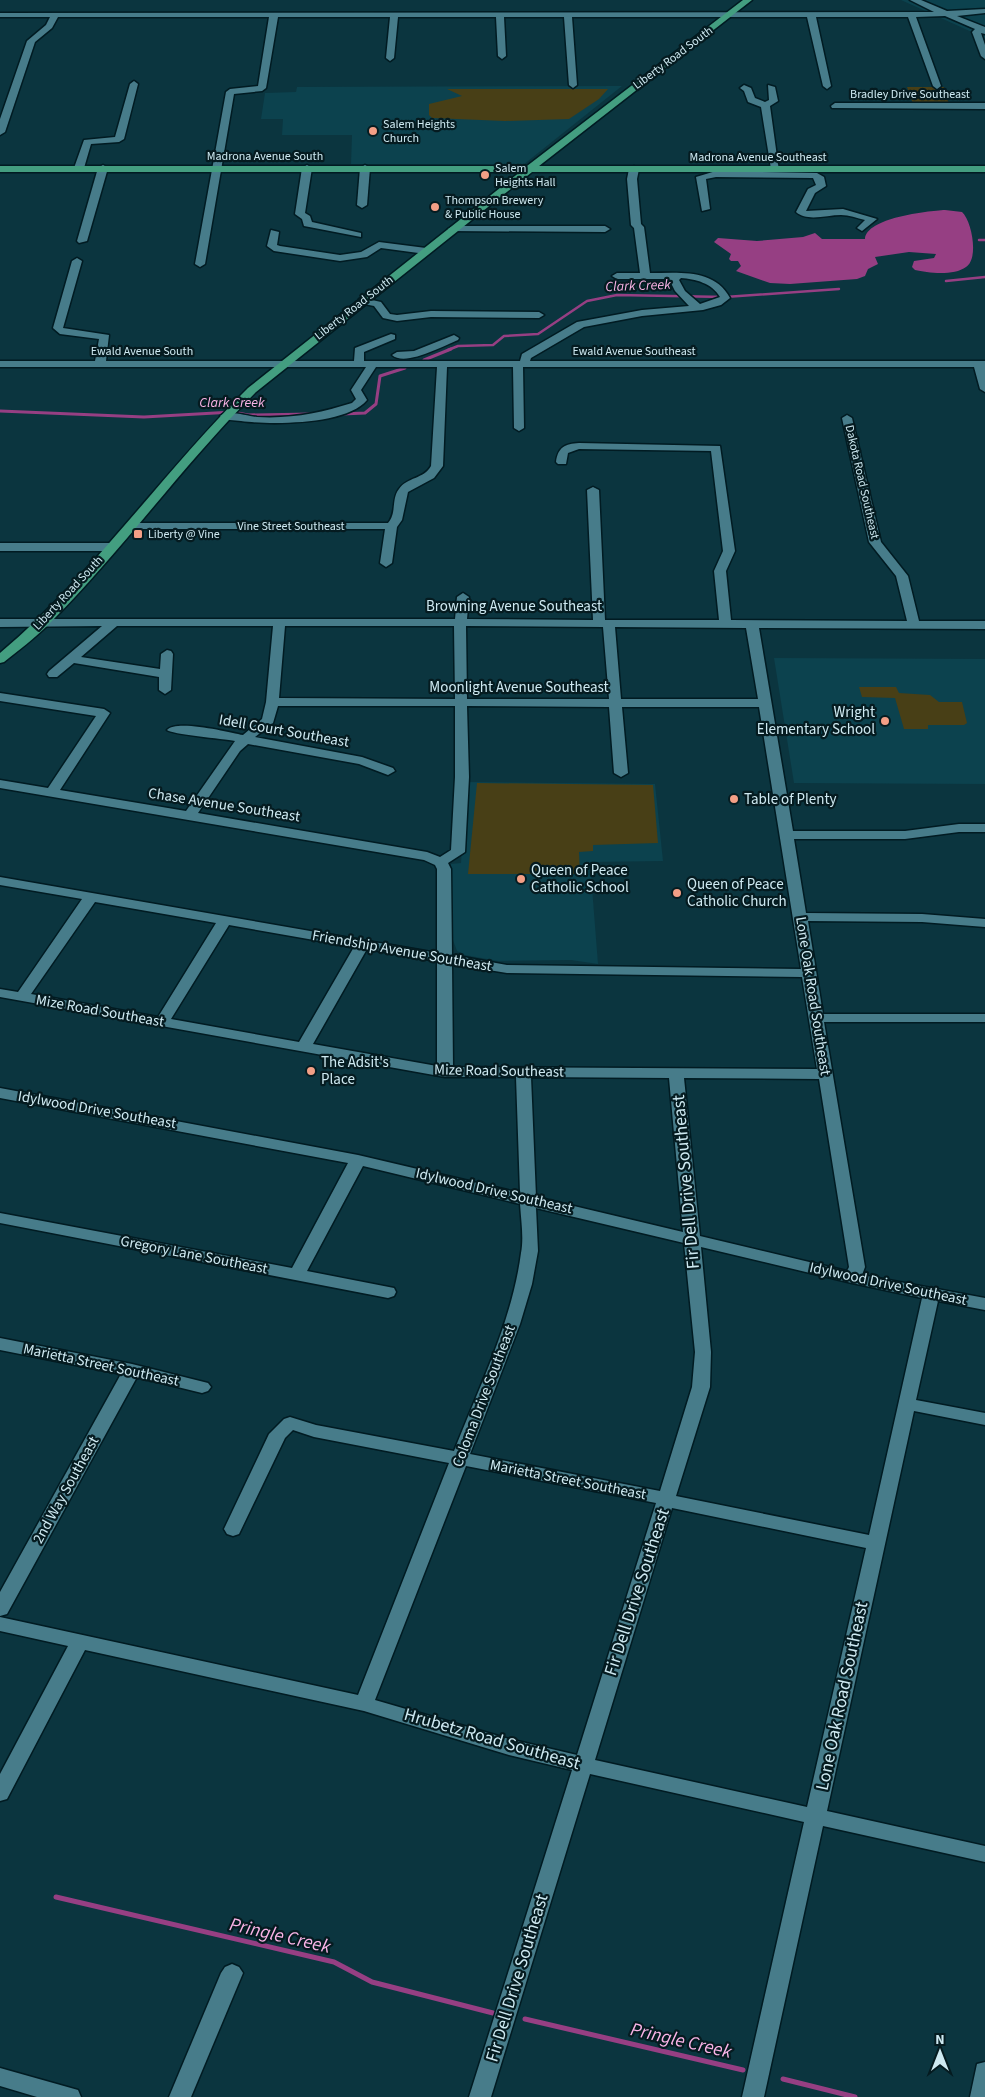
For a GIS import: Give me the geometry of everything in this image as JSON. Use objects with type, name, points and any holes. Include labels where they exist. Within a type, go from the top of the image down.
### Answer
[{"type":"main road","name":"Liberty Road South","points":[[0,659],[43,623],[110,547],[132,526],[225,416],[284,364],[531,168],[748,0]]},
{"type":"main road","name":"Madrona Avenue South","points":[[0,169],[531,168]]},
{"type":"main road","name":"Madrona Avenue Southeast","points":[[531,168],[634,172],[764,172],[776,169],[985,169]]},
{"type":"street","points":[[914,0],[983,30]]},
{"type":"street","points":[[474,14],[475,2]]},
{"type":"street","points":[[0,15],[258,11],[274,15],[500,15],[947,14],[985,11]]},
{"type":"street","points":[[568,14],[573,85]]},
{"type":"street","points":[[811,14],[827,86]]},
{"type":"street","points":[[911,14],[936,86]]},
{"type":"street","points":[[0,132],[31,41],[49,26],[54,15]]},
{"type":"street","points":[[200,264],[230,92],[262,88],[274,15]]},
{"type":"street","points":[[390,58],[394,15]]},
{"type":"street","points":[[500,15],[502,56]]},
{"type":"street","points":[[983,30],[976,32],[985,56]]},
{"type":"street","points":[[79,168],[87,142],[119,139],[134,84]]},
{"type":"street","points":[[744,88],[748,90],[751,100],[765,105],[774,100],[771,88]]},
{"type":"street","points":[[765,105],[776,169]]},
{"type":"street","name":"Bradley Drive Southeast","points":[[835,106],[985,106]]},
{"type":"street","points":[[82,241],[103,168]]},
{"type":"street","points":[[308,168],[300,214],[308,218],[307,224],[358,235]]},
{"type":"street","points":[[362,205],[365,168]]},
{"type":"street","points":[[634,172],[632,178],[633,197],[645,275]]},
{"type":"street","points":[[705,210],[701,177],[716,174],[764,172],[818,176],[820,186],[811,192],[801,212],[806,214],[843,212],[872,219],[862,228]]},
{"type":"street","points":[[453,230],[605,229]]},
{"type":"street","points":[[274,232],[272,246],[277,250],[333,257],[360,256],[379,245],[426,251]]},
{"type":"street","points":[[76,261],[58,328],[66,334],[105,337],[100,364]]},
{"type":"street","points":[[519,428],[521,364],[526,356],[575,326],[642,313],[697,307],[720,302],[725,296],[721,291],[689,275],[617,276]]},
{"type":"street","points":[[674,276],[674,281],[684,295],[697,307]]},
{"type":"street","points":[[363,301],[377,304],[387,316],[397,318],[431,314],[539,315]]},
{"type":"street","points":[[391,337],[359,350],[358,360],[414,355],[454,338]]},
{"type":"street","points":[[627,364],[632,358],[646,355]]},
{"type":"street","name":"Ewald Avenue Southeast","points":[[284,364],[358,360],[373,364],[981,364]]},
{"type":"street","name":"Ewald Avenue South","points":[[0,364],[284,364]]},
{"type":"street","points":[[225,416],[246,420],[316,418],[344,407],[356,405],[362,400],[356,390],[361,379],[373,364]]},
{"type":"street","points":[[386,563],[391,526],[396,521],[403,490],[429,477],[437,466],[442,364]]},
{"type":"street","points":[[981,364],[985,389]]},
{"type":"street","name":"Dakota Road Southeast","points":[[847,418],[875,542],[902,576],[914,625]]},
{"type":"street","points":[[562,462],[565,449],[579,446],[716,448],[729,551],[720,571],[725,624]]},
{"type":"street","points":[[593,490],[604,623],[617,703],[622,773]]},
{"type":"street","name":"Vine Street Southeast","points":[[132,526],[391,526]]},
{"type":"street","points":[[0,547],[110,547]]},
{"type":"street","points":[[445,1072],[446,960],[444,869],[441,862],[458,852],[462,777],[461,623],[463,597]]},
{"type":"street","points":[[53,674],[115,622]]},
{"type":"street","points":[[190,816],[235,748],[268,720],[272,702],[279,622]]},
{"type":"street","name":"Browning Avenue Southeast","points":[[0,623],[279,622],[985,625]]},
{"type":"street","name":"Lone Oak Road Southeast","points":[[752,624],[857,1267],[852,1278]]},
{"type":"street","points":[[165,690],[167,654]]},
{"type":"street","points":[[71,659],[166,674]]},
{"type":"street","points":[[0,697],[104,713],[52,793]]},
{"type":"street","name":"Moonlight Avenue Southeast","points":[[272,702],[765,703]]},
{"type":"street","name":"Idell Court Southeast","points":[[173,730],[200,731],[244,741],[362,761],[388,771]]},
{"type":"street","name":"Chase Avenue Southeast","points":[[0,784],[427,856],[441,862]]},
{"type":"street","points":[[786,835],[899,835],[985,828]]},
{"type":"street","name":"Friendship Avenue Southeast","points":[[0,881],[446,960],[526,970],[809,973]]},
{"type":"street","points":[[22,996],[91,897]]},
{"type":"street","points":[[800,917],[914,918],[985,923]]},
{"type":"street","points":[[162,1022],[225,920]]},
{"type":"street","points":[[303,1048],[362,945]]},
{"type":"street","name":"Mize Road Southeast","points":[[0,992],[303,1048],[445,1072],[826,1074]]},
{"type":"street","points":[[817,1018],[985,1018]]},
{"type":"street","name":"Coloma Drive Southeast","points":[[364,1704],[512,1324],[524,1284],[530,1251],[524,1073]]},
{"type":"street","name":"Fir Dell Drive Southeast","points":[[480,2097],[599,1720],[604,1693],[701,1387],[703,1352],[676,1073]]},
{"type":"street","name":"Idylwood Drive Southeast","points":[[0,1093],[358,1160],[529,1199],[852,1278],[931,1295],[985,1304]]},
{"type":"street","points":[[297,1274],[358,1160]]},
{"type":"street","name":"Gregory Lane Southeast","points":[[0,1218],[388,1292]]},
{"type":"street","name":"Lone Oak Road Southeast","points":[[753,2097],[931,1295]]},
{"type":"street","name":"Marietta Street Southeast","points":[[0,1344],[132,1370],[202,1387]]},
{"type":"street","name":"2nd Way Southeast","points":[[0,1609],[132,1370]]},
{"type":"street","points":[[907,1404],[985,1419]]},
{"type":"street","name":"Marietta Street Southeast","points":[[233,1529],[278,1434],[290,1423],[314,1431],[640,1493],[875,1543]]},
{"type":"street","name":"Hrubetz Road Southeast","points":[[0,1624],[364,1704],[509,1747],[584,1766],[985,1854]]},
{"type":"street","points":[[0,1793],[80,1642]]},
{"type":"street","points":[[180,2097],[232,1973]]},
{"type":"street","points":[[981,2097],[985,2072]]},
{"type":"street","points":[[0,2077],[70,2097]]},
{"type":"shaded area","points":[[901,0],[985,0],[985,38]]},
{"type":"shaded area","points":[[622,86],[523,165],[351,164],[352,135],[282,135],[283,119],[261,119],[265,93],[296,92],[297,87]]},
{"type":"shaded area","points":[[907,87],[944,87],[949,104],[913,104]]},
{"type":"shaded area","points":[[447,89],[608,89],[599,99],[569,119],[505,121],[432,118],[429,115],[429,104],[462,96]]},
{"type":"shaded area","points":[[945,210],[962,212],[969,223],[973,240],[970,263],[961,270],[948,273],[915,270],[912,267],[914,261],[934,258],[936,254],[909,252],[875,257],[878,264],[868,269],[865,276],[857,279],[790,284],[770,283],[736,271],[741,266],[738,261],[731,261],[729,259],[731,254],[714,242],[718,238],[757,241],[803,237],[815,233],[822,239],[865,239],[868,232],[875,226],[886,221],[912,214]]},
{"type":"shaded area","name":"Wright Elementary School","points":[[774,658],[985,659],[985,784],[794,783]]},
{"type":"shaded area","points":[[859,687],[896,687],[899,693],[930,695],[939,702],[962,702],[967,723],[964,725],[928,725],[928,729],[904,729],[895,698],[862,697]]},
{"type":"shaded area","name":"Queen of Peace Catholic School","points":[[466,782],[655,784],[663,861],[590,862],[598,964],[571,960],[498,961],[465,955],[457,951],[450,932],[451,864],[461,863]]},
{"type":"shaded area","points":[[477,783],[653,785],[658,843],[593,845],[593,851],[579,852],[580,874],[468,874]]},
{"type":"waterway","name":"Clark Creek","points":[[979,240],[985,240]]},
{"type":"waterway","points":[[946,281],[985,277]]},
{"type":"waterway","name":"Clark Creek","points":[[448,350],[458,346],[493,345],[504,336],[538,334],[587,301],[617,295],[725,297],[839,289]]},
{"type":"waterway","name":"Clark Creek","points":[[424,360],[451,349]]},
{"type":"waterway","name":"Clark Creek","points":[[342,414],[365,413],[376,404],[380,376],[405,368]]},
{"type":"waterway","name":"Clark Creek","points":[[0,411],[144,417],[233,412],[248,415],[312,414]]},
{"type":"waterway","name":"Pringle Creek","points":[[56,1897],[334,1962],[372,1982],[493,2013]]},
{"type":"waterway","name":"Pringle Creek","points":[[525,2019],[743,2070]]},
{"type":"waterway","name":"Pringle Creek","points":[[783,2079],[855,2097]]},
{"type":"place","name":"Salem Heights Church","points":[[373,131]]},
{"type":"place","name":"Salem Heights Hall","points":[[485,175]]},
{"type":"place","name":"Thompson Brewery & Public House","points":[[435,207]]},
{"type":"place","name":"Liberty @ Vine","points":[[138,534]]},
{"type":"place","name":"Wright Elementary School","points":[[885,721]]},
{"type":"place","name":"Table of Plenty","points":[[734,799]]},
{"type":"place","name":"Queen of Peace Catholic School","points":[[521,879]]},
{"type":"place","name":"Queen of Peace Catholic Church","points":[[677,893]]},
{"type":"place","name":"The Adsit's Place","points":[[311,1071]]}]
